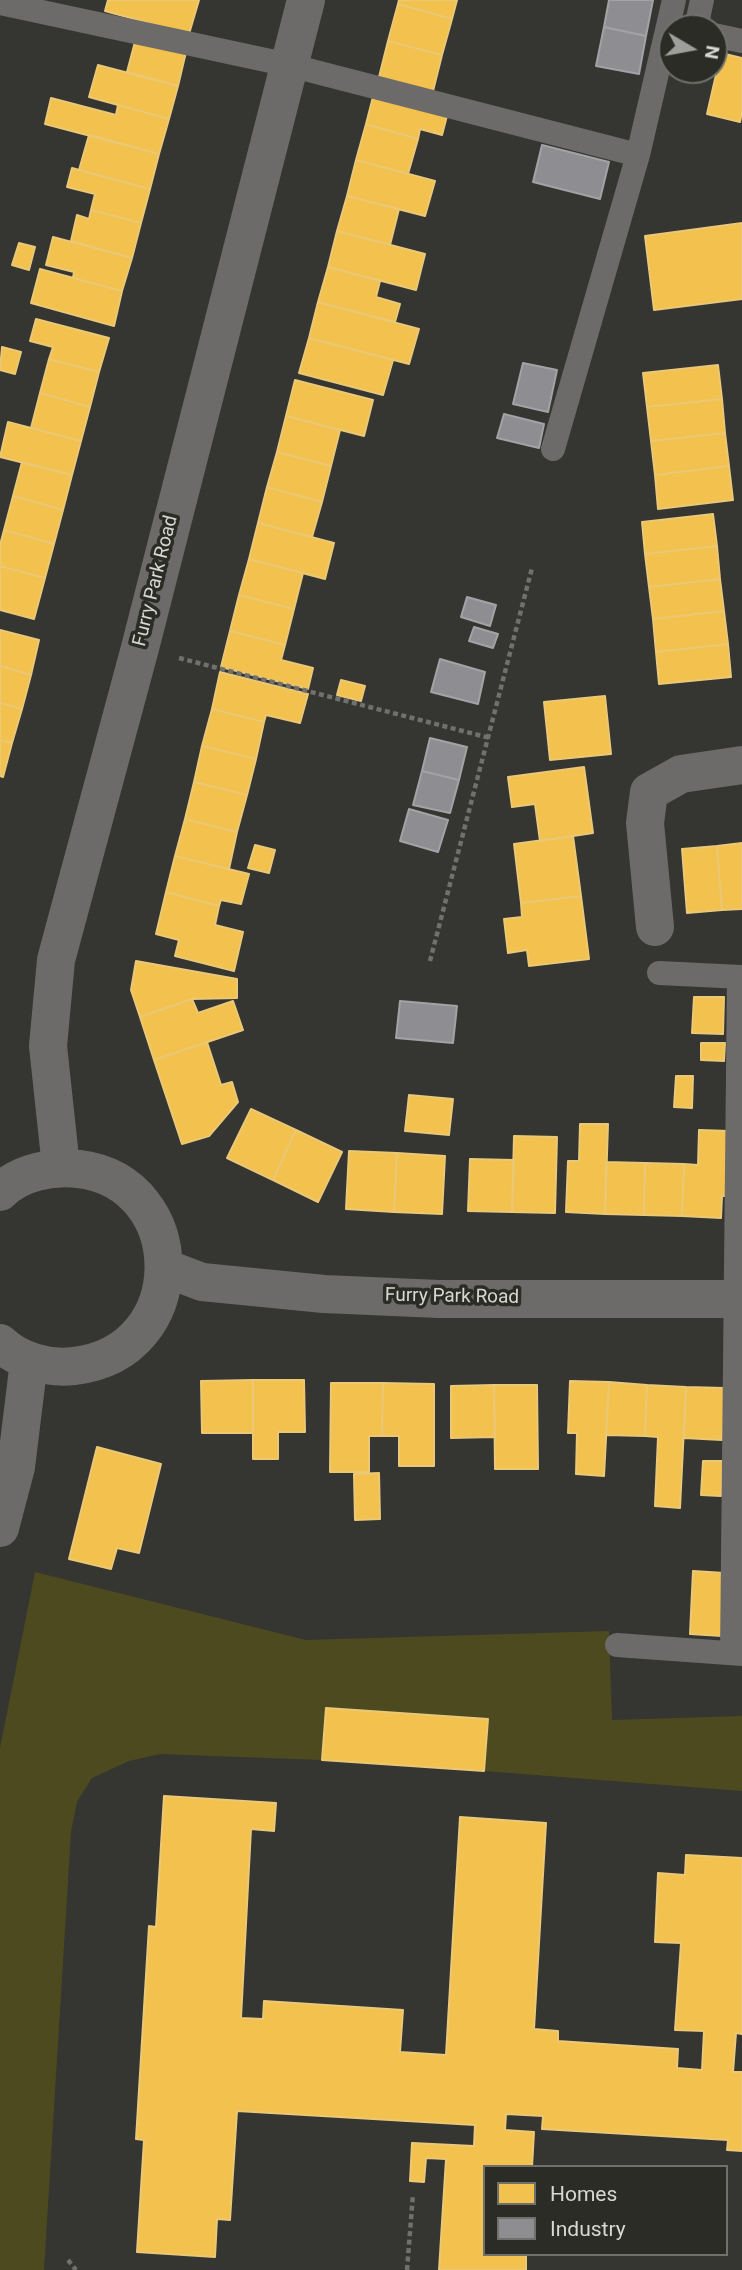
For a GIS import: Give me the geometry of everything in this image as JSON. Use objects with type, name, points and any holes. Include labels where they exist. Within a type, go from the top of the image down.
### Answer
[{"type":"street","name":"Furry Park Road","points":[[61,1167],[48,1046],[56,960],[140,648],[306,0]]},
{"type":"street","points":[[655,927],[645,823],[649,792],[681,774],[742,765]]},
{"type":"street","points":[[0,1192],[32,1173],[61,1167],[93,1171],[122,1185],[145,1208],[160,1236],[165,1268],[160,1300],[145,1329],[121,1350],[92,1364],[60,1368],[14,1352],[16,1467],[0,1528]]},
{"type":"street","name":"Furry Park Road","points":[[165,1268],[202,1282],[324,1293],[439,1299],[738,1299]]},
{"type":"lane","points":[[553,449],[638,155],[674,0]]},
{"type":"lane","points":[[0,3],[289,65],[638,155]]},
{"type":"lane","points":[[617,1645],[737,1653],[740,977],[659,973]]},
{"type":"path","points":[[430,961],[532,568]]},
{"type":"path","points":[[140,648],[490,738]]},
{"type":"path","points":[[407,2270],[413,2194]]},
{"type":"path","points":[[68,2260],[76,2270]]},
{"type":"shaded area","points":[[35,1572],[306,1640],[609,1631],[612,1720],[742,1716],[742,1791],[484,1771],[488,1719],[326,1708],[322,1760],[160,1754],[129,1761],[92,1778],[77,1802],[71,1832],[44,2270],[0,2270],[0,1748]]},
{"type":"building: Homes","points":[[108,0],[199,0],[189,34],[105,11]]},
{"type":"building: Homes","points":[[399,0],[457,0],[452,19],[398,4]]},
{"type":"building: Homes","points":[[398,4],[452,19],[442,55],[388,41]]},
{"type":"building: Homes","points":[[136,38],[186,52],[178,86],[127,72]]},
{"type":"building: Homes","points":[[388,41],[442,55],[433,91],[379,77]]},
{"type":"building: Homes","points":[[728,55],[742,58],[740,122],[707,114],[714,84],[728,84]]},
{"type":"building: Homes","points":[[98,65],[178,86],[169,119],[89,97]]},
{"type":"building: Homes","points":[[374,93],[448,112],[442,135],[420,129],[418,139],[366,124]]},
{"type":"building: Homes","points":[[51,98],[116,115],[118,105],[169,119],[159,154],[45,124]]},
{"type":"building: Homes","points":[[366,124],[418,139],[408,174],[356,160]]},
{"type":"building: Homes","points":[[89,135],[159,154],[150,189],[79,170]]},
{"type":"building: Homes","points":[[356,160],[435,181],[425,216],[347,196]]},
{"type":"building: Homes","points":[[72,168],[150,189],[141,223],[91,210],[95,194],[67,187]]},
{"type":"building: Homes","points":[[347,196],[399,209],[390,245],[337,231]]},
{"type":"building: Homes","points":[[91,210],[141,223],[132,258],[71,241],[77,215],[89,219]]},
{"type":"building: Homes","points":[[742,223],[742,299],[654,310],[645,236]]},
{"type":"building: Homes","points":[[337,231],[425,254],[416,290],[328,267]]},
{"type":"building: Homes","points":[[53,237],[132,258],[122,291],[73,278],[74,272],[46,265]]},
{"type":"building: Homes","points":[[19,243],[35,247],[29,270],[12,265]]},
{"type":"building: Homes","points":[[328,267],[380,281],[376,297],[400,304],[395,322],[318,302]]},
{"type":"building: Homes","points":[[40,269],[122,291],[114,326],[31,303]]},
{"type":"building: Homes","points":[[318,302],[419,329],[409,364],[309,338]]},
{"type":"building: Homes","points":[[36,319],[109,338],[99,372],[49,359],[53,347],[30,341]]},
{"type":"building: Homes","points":[[309,338],[393,360],[383,395],[299,373]]},
{"type":"building: Homes","points":[[2,347],[21,352],[15,374],[0,370]]},
{"type":"building: Homes","points":[[49,359],[99,372],[90,407],[40,393]]},
{"type":"building: Homes","points":[[718,365],[722,399],[647,407],[643,373]]},
{"type":"building: Homes","points":[[295,380],[373,400],[364,436],[286,416]]},
{"type":"building: Homes","points":[[40,393],[90,407],[81,441],[31,428]]},
{"type":"building: Homes","points":[[722,399],[725,433],[651,441],[647,407]]},
{"type":"building: Homes","points":[[286,416],[340,430],[331,466],[277,452]]},
{"type":"building: Homes","points":[[8,422],[81,441],[72,475],[0,457]]},
{"type":"building: Homes","points":[[725,433],[729,466],[655,475],[651,441]]},
{"type":"building: Homes","points":[[277,452],[331,466],[322,502],[267,487]]},
{"type":"building: Homes","points":[[22,462],[72,475],[63,510],[13,496]]},
{"type":"building: Homes","points":[[729,466],[733,500],[658,509],[655,475]]},
{"type":"building: Homes","points":[[267,487],[322,502],[312,537],[258,523]]},
{"type":"building: Homes","points":[[13,496],[63,510],[54,544],[4,530]]},
{"type":"building: Homes","points":[[713,514],[717,546],[645,554],[642,522]]},
{"type":"building: Homes","points":[[258,523],[334,543],[325,579],[249,559]]},
{"type":"building: Homes","points":[[4,530],[54,544],[45,578],[0,566],[0,545]]},
{"type":"building: Homes","points":[[717,546],[720,579],[649,587],[645,554]]},
{"type":"building: Homes","points":[[249,559],[303,573],[294,609],[239,595]]},
{"type":"building: Homes","points":[[0,566],[45,578],[34,619],[0,610]]},
{"type":"building: Homes","points":[[720,579],[724,611],[653,619],[649,587]]},
{"type":"building: Homes","points":[[239,595],[294,609],[285,645],[230,631]]},
{"type":"building: Homes","points":[[724,611],[728,644],[656,652],[653,619]]},
{"type":"building: Homes","points":[[0,630],[39,640],[31,675],[0,666]]},
{"type":"building: Homes","points":[[230,631],[285,645],[281,660],[313,668],[308,689],[221,667]]},
{"type":"building: Homes","points":[[728,644],[731,677],[659,684],[656,652]]},
{"type":"building: Homes","points":[[0,666],[31,675],[22,709],[0,703]]},
{"type":"building: Homes","points":[[220,672],[308,694],[300,723],[266,715],[264,722],[212,709]]},
{"type":"building: Homes","points":[[341,680],[365,686],[361,701],[337,695]]},
{"type":"building: Homes","points":[[605,696],[611,754],[550,760],[544,702]]},
{"type":"building: Homes","points":[[0,703],[22,709],[12,743],[0,740]]},
{"type":"building: Homes","points":[[212,709],[264,722],[256,759],[202,746]]},
{"type":"building: Homes","points":[[0,740],[12,743],[3,777],[0,776]]},
{"type":"building: Homes","points":[[202,746],[256,759],[247,795],[194,782]]},
{"type":"building: Homes","points":[[584,767],[593,833],[540,841],[535,804],[512,807],[508,777]]},
{"type":"building: Homes","points":[[194,782],[247,795],[237,832],[185,819]]},
{"type":"building: Homes","points":[[185,819],[237,832],[229,869],[175,856]]},
{"type":"building: Homes","points":[[573,836],[581,896],[521,903],[514,844]]},
{"type":"building: Homes","points":[[742,843],[742,909],[722,910],[717,846]]},
{"type":"building: Homes","points":[[255,845],[275,850],[269,873],[248,868]]},
{"type":"building: Homes","points":[[717,846],[722,910],[687,913],[682,849]]},
{"type":"building: Homes","points":[[175,856],[249,874],[241,904],[221,900],[219,906],[166,892]]},
{"type":"building: Homes","points":[[166,892],[219,906],[215,925],[243,932],[234,971],[175,956],[179,940],[156,934]]},
{"type":"building: Homes","points":[[581,896],[589,959],[529,966],[527,950],[508,953],[504,919],[522,917],[521,903]]},
{"type":"building: Homes","points":[[136,961],[237,979],[237,998],[192,999],[140,1017],[131,990]]},
{"type":"building: Homes","points":[[694,997],[724,997],[723,1034],[692,1033]]},
{"type":"building: Homes","points":[[192,999],[198,1013],[233,1001],[243,1030],[154,1060],[140,1017]]},
{"type":"building: Homes","points":[[207,1042],[221,1085],[232,1082],[238,1102],[209,1136],[182,1144],[154,1060]]},
{"type":"building: Homes","points":[[701,1043],[725,1043],[724,1061],[701,1060]]},
{"type":"building: Homes","points":[[676,1076],[693,1076],[692,1108],[674,1107]]},
{"type":"building: Homes","points":[[409,1095],[453,1099],[449,1135],[405,1131]]},
{"type":"building: Homes","points":[[251,1109],[296,1130],[273,1180],[227,1158]]},
{"type":"building: Homes","points":[[580,1124],[608,1124],[605,1214],[566,1212],[568,1161],[579,1161]]},
{"type":"building: Homes","points":[[296,1130],[342,1152],[318,1202],[273,1180]]},
{"type":"building: Homes","points":[[699,1130],[730,1131],[728,1196],[722,1196],[721,1218],[682,1216],[684,1164],[698,1165]]},
{"type":"building: Homes","points":[[514,1136],[557,1137],[555,1213],[512,1212]]},
{"type":"building: Homes","points":[[349,1151],[397,1153],[394,1212],[346,1209]]},
{"type":"building: Homes","points":[[397,1153],[445,1156],[442,1214],[394,1212]]},
{"type":"building: Homes","points":[[470,1159],[514,1160],[512,1212],[468,1211]]},
{"type":"building: Homes","points":[[606,1162],[645,1163],[644,1215],[605,1214]]},
{"type":"building: Homes","points":[[645,1163],[684,1164],[682,1216],[644,1215]]},
{"type":"building: Homes","points":[[253,1380],[304,1380],[305,1432],[278,1432],[278,1459],[253,1459]]},
{"type":"building: Homes","points":[[253,1380],[253,1433],[202,1433],[201,1381]]},
{"type":"building: Homes","points":[[570,1381],[609,1382],[604,1476],[576,1474],[577,1433],[568,1433]]},
{"type":"building: Homes","points":[[609,1382],[647,1385],[645,1436],[606,1435]]},
{"type":"building: Homes","points":[[331,1383],[383,1383],[382,1436],[369,1436],[369,1472],[330,1472]]},
{"type":"building: Homes","points":[[383,1383],[434,1384],[434,1466],[399,1466],[399,1436],[382,1436]]},
{"type":"building: Homes","points":[[494,1385],[537,1385],[538,1469],[495,1469]]},
{"type":"building: Homes","points":[[494,1385],[495,1437],[451,1438],[451,1386]]},
{"type":"building: Homes","points":[[647,1385],[686,1387],[680,1508],[655,1506],[658,1437],[645,1436]]},
{"type":"building: Homes","points":[[686,1387],[725,1388],[722,1440],[684,1438]]},
{"type":"building: Homes","points":[[97,1447],[161,1464],[139,1553],[117,1548],[111,1569],[69,1559]]},
{"type":"building: Homes","points":[[703,1461],[723,1461],[721,1496],[701,1495]]},
{"type":"building: Homes","points":[[379,1473],[380,1519],[355,1520],[354,1474]]},
{"type":"building: Homes","points":[[693,1571],[725,1573],[722,1636],[690,1634]]},
{"type":"building: Homes","points":[[326,1708],[488,1719],[484,1771],[322,1760]]},
{"type":"building: Homes","points":[[164,1796],[276,1803],[274,1831],[251,1829],[241,2018],[263,2019],[264,2001],[403,2010],[400,2052],[446,2055],[460,1817],[546,1823],[534,2029],[558,2031],[558,2041],[678,2049],[677,2068],[702,2070],[704,2031],[675,2030],[681,1943],[655,1942],[658,1873],[685,1875],[686,1855],[742,1858],[742,2034],[736,2033],[733,2072],[742,2072],[742,2151],[727,2150],[728,2140],[542,2129],[543,2116],[506,2114],[505,2130],[534,2132],[532,2165],[483,2165],[483,2256],[526,2256],[526,2270],[439,2270],[446,2159],[426,2158],[424,2182],[410,2181],[412,2143],[474,2146],[475,2125],[237,2111],[230,2220],[217,2219],[215,2257],[137,2252],[144,2140],[136,2139],[149,1926],[156,1927]]},
{"type":"building: Industry","points":[[609,0],[653,0],[646,36],[604,27]]},
{"type":"building: Industry","points":[[604,27],[646,36],[639,74],[596,66]]},
{"type":"building: Industry","points":[[542,145],[609,162],[600,199],[533,182]]},
{"type":"building: Industry","points":[[523,363],[557,370],[548,412],[513,404]]},
{"type":"building: Industry","points":[[504,414],[544,424],[539,448],[497,438]]},
{"type":"building: Industry","points":[[467,597],[496,605],[490,626],[461,617]]},
{"type":"building: Industry","points":[[474,627],[498,634],[493,648],[469,641]]},
{"type":"building: Industry","points":[[440,659],[485,672],[478,704],[431,692]]},
{"type":"building: Industry","points":[[430,738],[467,747],[459,780],[422,771]]},
{"type":"building: Industry","points":[[422,771],[459,780],[450,813],[413,805]]},
{"type":"building: Industry","points":[[409,809],[448,820],[438,852],[400,841]]},
{"type":"building: Industry","points":[[400,1001],[457,1006],[453,1043],[396,1038]]}]
